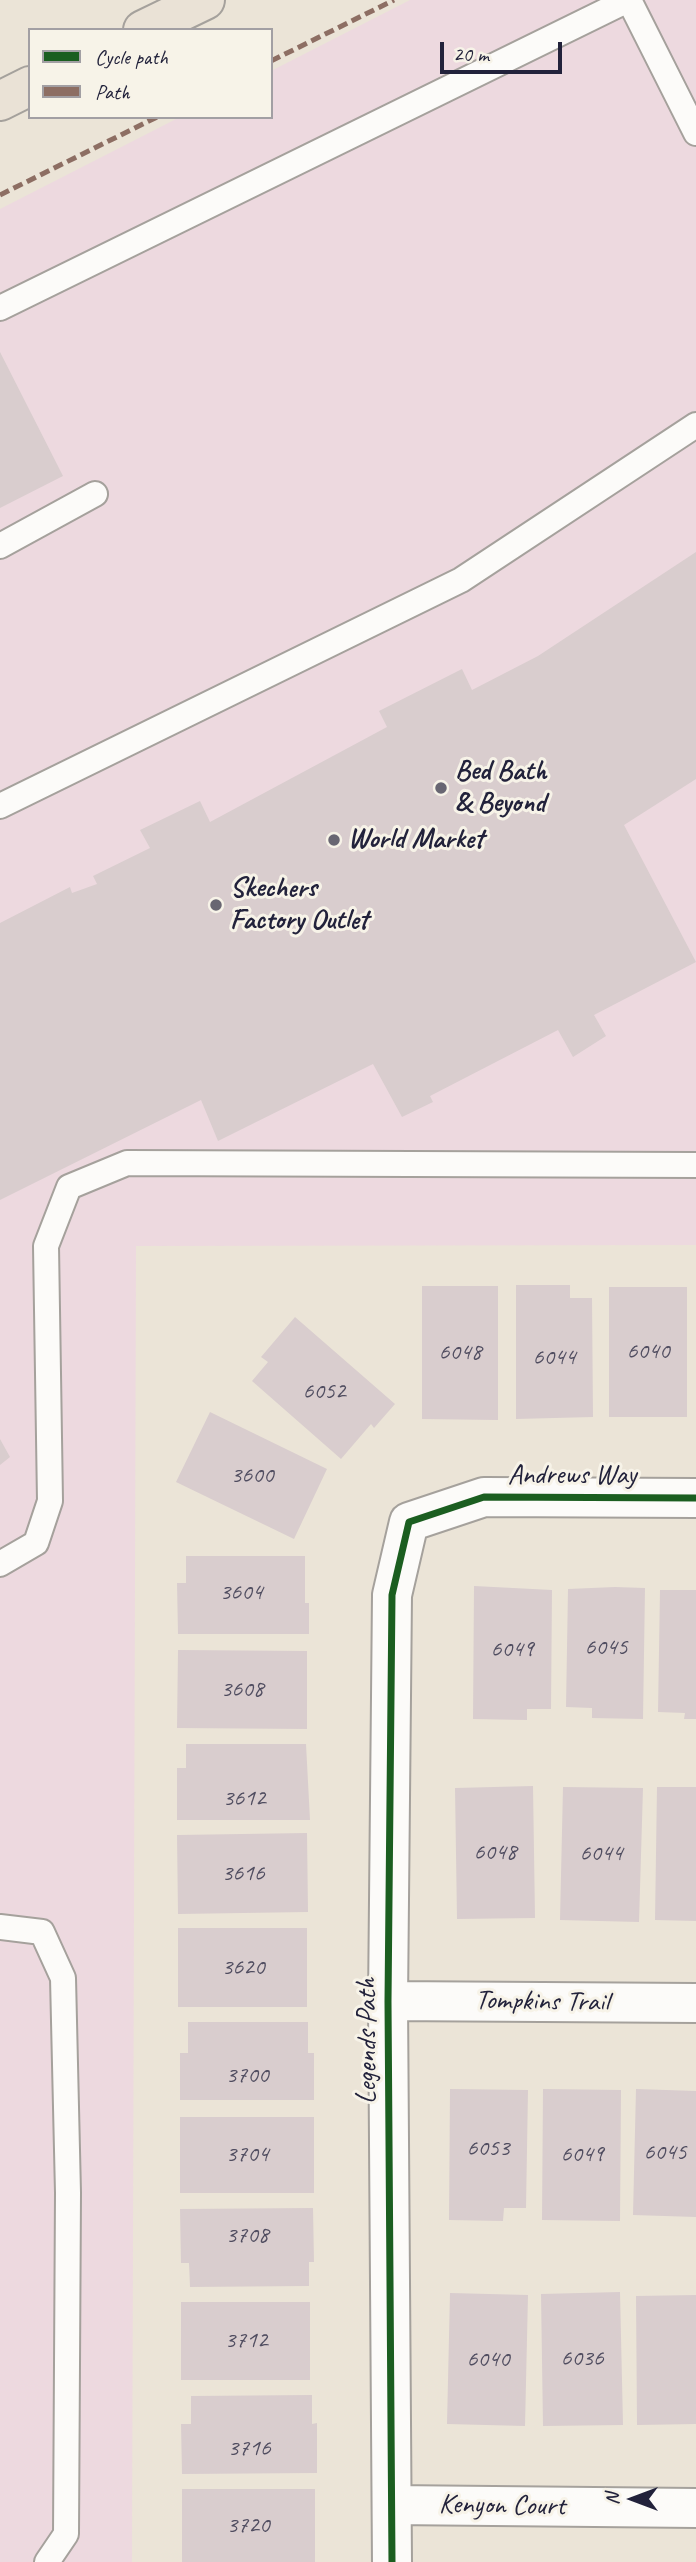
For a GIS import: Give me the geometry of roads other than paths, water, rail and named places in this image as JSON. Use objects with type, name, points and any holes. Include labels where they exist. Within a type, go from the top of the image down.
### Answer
[{"type":"main road","points":[[147,28],[205,0]]},
{"type":"main road","points":[[0,101],[28,87]]},
{"type":"street","name":"Andrews Way","points":[[409,1521],[484,1497],[696,1498]]},
{"type":"street","name":"Legends Path","points":[[392,2562],[388,2001],[392,1595],[409,1521]]},
{"type":"street","name":"Tompkins Trail","points":[[388,2001],[696,2003]]},
{"type":"street","name":"Kenyon Court","points":[[392,2505],[696,2508]]},
{"type":"lane","points":[[0,308],[629,0],[696,133]]},
{"type":"lane","points":[[0,806],[461,580],[696,425]]},
{"type":"lane","points":[[0,546],[95,494]]},
{"type":"lane","points":[[0,1564],[36,1543],[50,1502],[46,1246],[69,1187],[127,1163],[696,1166]]},
{"type":"lane","points":[[0,1927],[42,1933],[63,1978],[68,2193],[66,2534],[47,2562]]},
{"type":"place","name":"Bed Bath & Beyond","points":[[441,788]]},
{"type":"place","name":"World Market","points":[[334,840]]},
{"type":"place","name":"Skechers Factory Outlet","points":[[216,905]]}]
